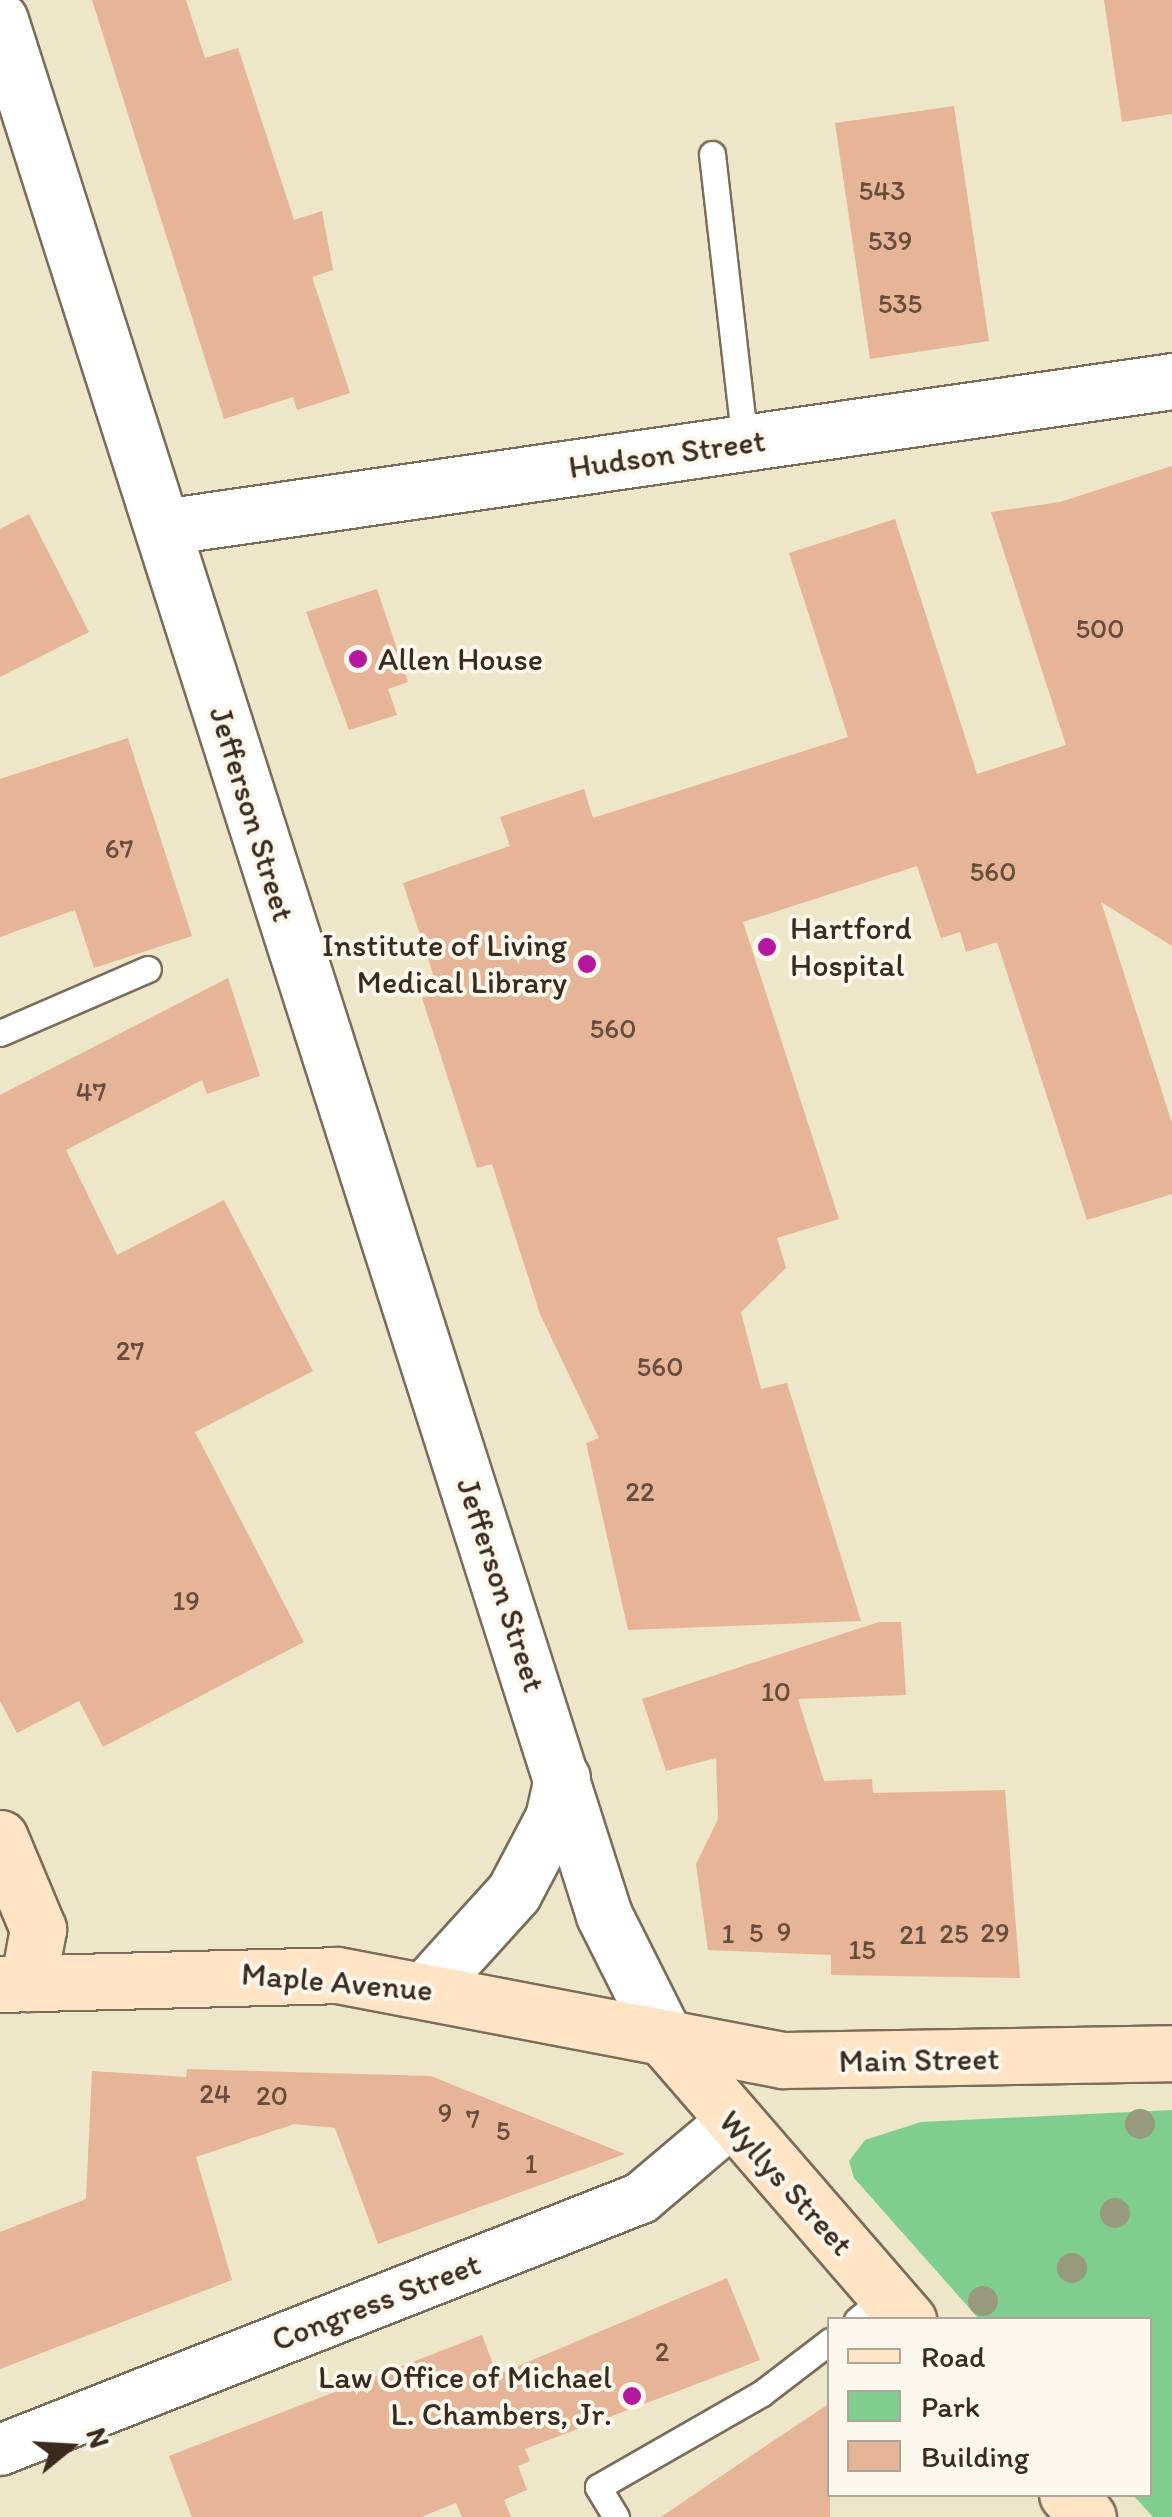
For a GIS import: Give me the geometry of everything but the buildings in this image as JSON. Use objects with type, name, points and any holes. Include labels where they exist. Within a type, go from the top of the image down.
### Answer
[{"type":"main road","points":[[0,1838],[38,1928],[9,1976]]},
{"type":"main road","name":"Maple Avenue","points":[[9,1976],[276,1972],[428,1986],[668,2043]]},
{"type":"main road","name":"Main Street","points":[[668,2043],[818,2062],[1172,2053]]},
{"type":"main road","name":"Wyllys Street","points":[[668,2043],[884,2312]]},
{"type":"main road","points":[[1071,2497],[1088,2517]]},
{"type":"street","name":"Jefferson Street","points":[[0,20],[609,1926],[668,2043]]},
{"type":"street","name":"Hudson Street","points":[[163,528],[1172,381]]},
{"type":"street","points":[[428,1986],[514,1892],[553,1818],[562,1778]]},
{"type":"street","name":"Congress Street","points":[[0,2450],[641,2198],[731,2122]]},
{"type":"lane","points":[[712,154],[744,444]]},
{"type":"lane","points":[[0,1033],[148,969]]},
{"type":"lane","points":[[616,2517],[598,2487],[762,2393],[827,2343]]},
{"type":"green space","points":[[1172,2110],[1172,2517],[1153,2517],[1135,2497],[1152,2497],[1152,2317],[977,2317],[854,2178],[849,2161],[865,2140],[921,2122]]},
{"type":"place","name":"Allen House","points":[[358,659]]},
{"type":"place","name":"Hartford Hospital","points":[[767,947]]},
{"type":"place","name":"Institute of Living Medical Library","points":[[587,964]]},
{"type":"place","name":"Law Office of Michael L. Chambers, Jr.","points":[[632,2396]]}]
